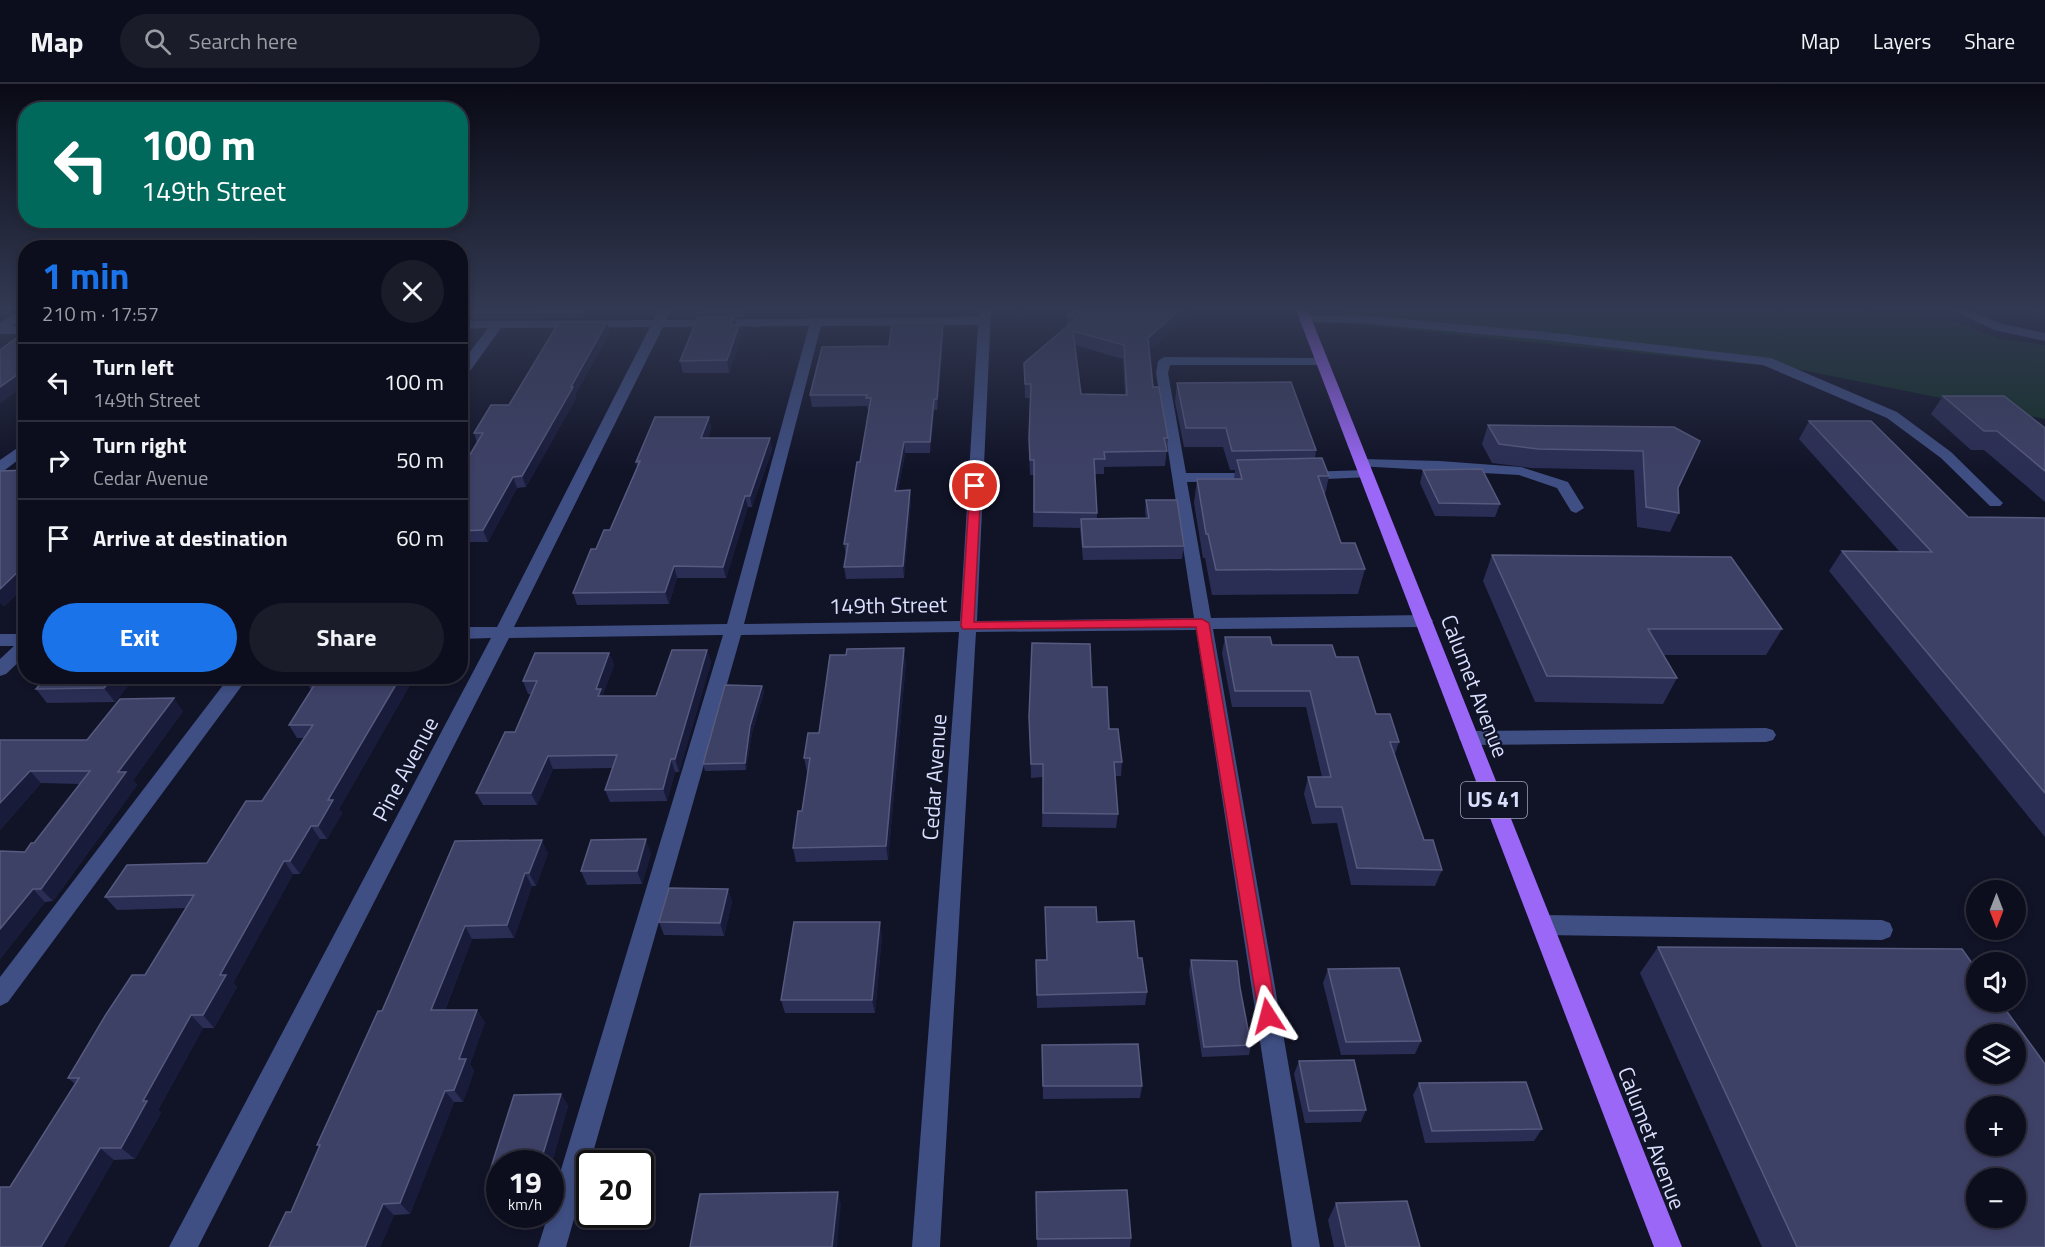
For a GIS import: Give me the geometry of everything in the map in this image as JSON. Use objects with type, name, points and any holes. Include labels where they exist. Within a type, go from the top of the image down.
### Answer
[{"type":"main road","name":"Calumet Avenue","points":[[1323,364],[1668,1247]]},
{"type":"street","name":"Pine Avenue","points":[[183,1247],[503,632],[638,364]]},
{"type":"street","points":[[552,1247],[734,629],[805,364]]},
{"type":"street","name":"Cedar Avenue","points":[[926,1247],[968,626],[982,364]]},
{"type":"street","points":[[1163,364],[1162,373],[1202,623],[1306,1247]]},
{"type":"street","points":[[1774,364],[1892,415],[1946,455],[1995,503]]},
{"type":"street","points":[[0,467],[18,452]]},
{"type":"street","points":[[1179,478],[1278,476],[1440,465],[1521,471],[1563,485],[1576,508]]},
{"type":"street","name":"149th Street","points":[[468,633],[1424,621]]},
{"type":"street","points":[[0,640],[18,641]]},
{"type":"street","points":[[0,670],[18,651]]},
{"type":"street","points":[[0,995],[234,684]]},
{"type":"street","points":[[1469,738],[1766,735]]},
{"type":"street","points":[[1543,925],[1882,930]]},
{"type":"green space","points":[[1750,364],[2045,364],[2045,419],[1797,369]]},
{"type":"building","points":[[0,364],[18,364],[18,375],[0,387]]},
{"type":"building","points":[[534,364],[584,364],[522,476],[513,477],[483,530],[468,531],[468,458],[483,433],[474,433],[491,405],[509,405]]},
{"type":"building","points":[[818,364],[940,364],[930,442],[904,442],[895,491],[910,490],[903,566],[844,567],[848,544],[844,544],[857,462],[860,462],[871,398],[866,398],[867,395],[810,395]]},
{"type":"building","points":[[1024,364],[1077,364],[1081,394],[1127,395],[1125,364],[1151,364],[1153,387],[1159,387],[1168,438],[1164,438],[1167,451],[1104,452],[1105,459],[1094,459],[1097,513],[1034,512],[1034,460],[1030,460],[1029,439],[1031,384],[1025,384]]},
{"type":"building","points":[[1291,382],[1316,450],[1232,451],[1226,428],[1186,428],[1177,383]]},
{"type":"building","points":[[1943,396],[2004,396],[2045,428],[2045,471],[1997,431],[1984,431]]},
{"type":"building","points":[[655,417],[709,417],[701,438],[770,438],[750,496],[745,496],[723,567],[674,566],[665,592],[573,593],[591,549],[596,549],[604,530],[610,530],[640,461],[636,462]]},
{"type":"building","points":[[1809,421],[1871,421],[1968,517],[2045,518],[2045,793],[1842,551],[1932,552]]},
{"type":"building","points":[[1488,425],[1674,427],[1700,441],[1678,488],[1679,513],[1646,507],[1643,451],[1538,449],[1499,444]]},
{"type":"building","points":[[1322,458],[1329,476],[1318,476],[1341,543],[1355,543],[1365,569],[1216,570],[1208,534],[1206,534],[1197,479],[1242,479],[1237,460]]},
{"type":"building","points":[[1482,469],[1500,504],[1439,503],[1423,470]]},
{"type":"building","points":[[18,470],[18,572],[0,589],[0,471]]},
{"type":"building","points":[[1146,500],[1177,500],[1184,546],[1083,547],[1081,519],[1149,518]]},
{"type":"building","points":[[1492,555],[1731,557],[1782,629],[1648,629],[1677,678],[1547,676]]},
{"type":"building","points":[[1225,637],[1270,637],[1272,645],[1332,645],[1336,657],[1358,657],[1376,714],[1390,714],[1399,742],[1390,742],[1424,840],[1433,840],[1442,870],[1357,868],[1342,807],[1316,807],[1308,777],[1331,777],[1310,691],[1235,691]]},
{"type":"building","points":[[1032,643],[1090,644],[1092,687],[1107,687],[1109,729],[1118,729],[1122,762],[1114,762],[1118,814],[1043,813],[1043,764],[1031,764],[1029,717]]},
{"type":"building","points":[[904,648],[886,846],[793,848],[798,811],[802,811],[810,758],[804,758],[808,733],[819,733],[830,655],[846,655],[847,649]]},
{"type":"building","points":[[672,650],[707,650],[675,759],[671,759],[663,789],[605,790],[617,755],[548,756],[531,793],[476,793],[505,732],[515,732],[537,681],[523,681],[535,653],[609,653],[596,689],[601,689],[598,696],[656,696]]},
{"type":"building","points":[[40,684],[107,684],[104,688],[36,689]]},
{"type":"building","points":[[315,684],[396,684],[328,800],[333,800],[318,826],[311,826],[290,861],[284,861],[220,975],[226,975],[203,1015],[191,1015],[143,1101],[147,1101],[121,1148],[100,1148],[41,1247],[0,1247],[0,1187],[10,1187],[79,1078],[68,1078],[105,1016],[132,975],[145,975],[194,895],[105,897],[127,865],[207,863],[246,801],[262,801],[313,725],[289,725]]},
{"type":"building","points":[[725,685],[762,686],[750,726],[745,763],[703,764]]},
{"type":"building","points":[[174,698],[118,772],[126,772],[41,889],[33,889],[0,929],[0,851],[25,852],[90,771],[30,771],[0,803],[0,740],[87,740],[120,699]]},
{"type":"building","points":[[646,839],[637,871],[581,871],[591,840]]},
{"type":"building","points":[[542,840],[529,873],[525,873],[507,925],[465,926],[431,1010],[477,1010],[459,1059],[466,1059],[454,1090],[445,1091],[400,1203],[383,1204],[365,1247],[269,1247],[286,1212],[291,1212],[320,1145],[317,1145],[378,1011],[382,1011],[455,841]]},
{"type":"building","points":[[669,888],[728,889],[720,923],[659,922]]},
{"type":"building","points":[[1045,907],[1096,907],[1097,922],[1134,921],[1138,958],[1142,958],[1147,992],[1037,995],[1036,960],[1047,960]]},
{"type":"building","points":[[794,922],[880,922],[872,1000],[781,1000]]},
{"type":"building","points":[[1658,947],[1962,949],[1966,955],[1966,1012],[2007,1012],[2016,1024],[1966,1024],[1966,1084],[2026,1084],[2026,1038],[2045,1064],[2045,1247],[1797,1247]]},
{"type":"building","points":[[1191,960],[1237,961],[1251,1045],[1204,1047]]},
{"type":"building","points":[[1399,968],[1421,1041],[1346,1042],[1328,969]]},
{"type":"building","points":[[1138,1044],[1142,1086],[1043,1086],[1042,1045]]},
{"type":"building","points":[[1354,1060],[1366,1110],[1309,1111],[1299,1061]]},
{"type":"building","points":[[1526,1082],[1542,1129],[1432,1131],[1419,1083]]},
{"type":"building","points":[[561,1094],[544,1150],[497,1150],[514,1095]]},
{"type":"building","points":[[1127,1190],[1131,1238],[1037,1239],[1036,1192]]},
{"type":"building","points":[[838,1192],[832,1247],[690,1247],[700,1194]]},
{"type":"building","points":[[1407,1201],[1420,1247],[1346,1247],[1336,1203]]},
{"type":"route","points":[[975,486],[968,626],[1202,623],[1268,1016]]}]
